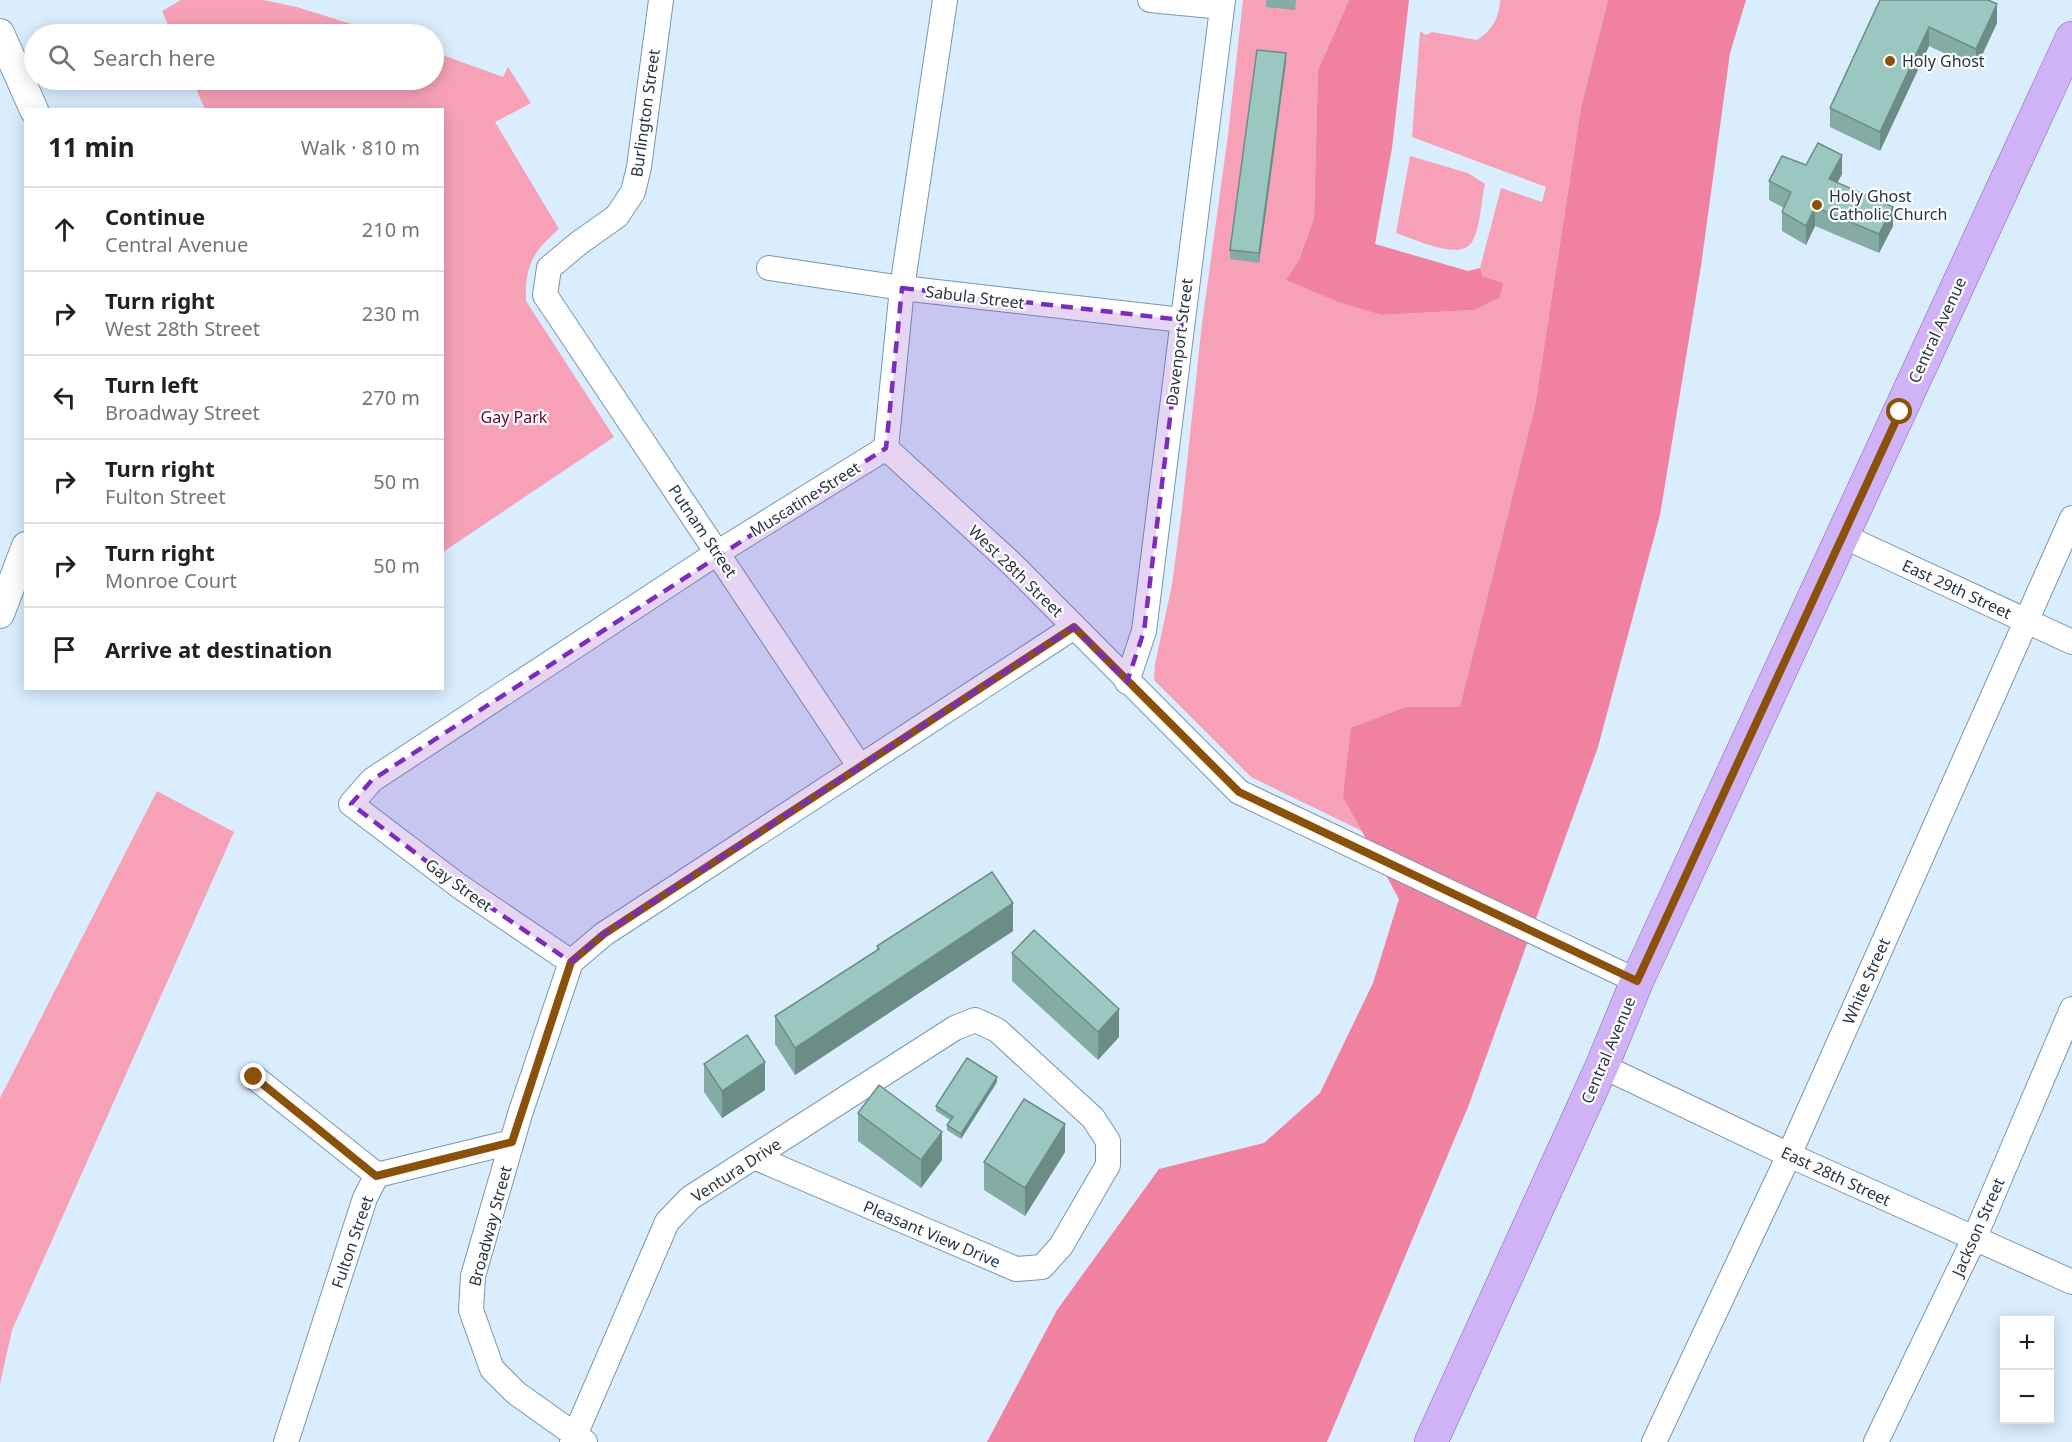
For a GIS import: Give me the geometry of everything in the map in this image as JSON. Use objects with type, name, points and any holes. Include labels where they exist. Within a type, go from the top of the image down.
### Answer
[{"type":"main road","name":"Central Avenue","points":[[1431,1442],[1602,1066],[1637,981],[2072,38]]},
{"type":"street","name":"Burlington Street","points":[[545,295],[549,268],[617,216],[633,192],[639,167],[661,0]]},
{"type":"street","points":[[886,448],[902,288],[945,0]]},
{"type":"street","points":[[1150,0],[1222,3]]},
{"type":"street","name":"Davenport Street","points":[[1127,682],[1144,631],[1222,3]]},
{"type":"street","points":[[0,33],[24,87]]},
{"type":"street","points":[[25,90],[33,108]]},
{"type":"street","name":"Sabula Street","points":[[769,268],[902,288],[1182,320]]},
{"type":"street","name":"Putnam Street","points":[[545,295],[860,767]]},
{"type":"street","name":"Muscatine Street","points":[[351,804],[372,780],[717,553],[886,448]]},
{"type":"street","name":"West 28th Street","points":[[886,448],[1012,564],[1239,792],[1637,981]]},
{"type":"street","name":"White Street","points":[[1654,1442],[1789,1155],[2072,518]]},
{"type":"street","name":"East 29th Street","points":[[1843,536],[2072,642]]},
{"type":"street","points":[[0,614],[24,551]]},
{"type":"street","points":[[571,962],[604,934],[1074,627]]},
{"type":"street","name":"Gay Street","points":[[351,804],[459,886],[571,962]]},
{"type":"street","name":"Broadway Street","points":[[571,962],[512,1142],[473,1276],[471,1310],[492,1369],[516,1393],[577,1439]]},
{"type":"street","name":"Jackson Street","points":[[1876,1442],[1974,1239],[2072,1009]]},
{"type":"street","name":"Pleasant View Drive","points":[[754,1157],[1016,1269],[1042,1267],[1061,1246],[1108,1165],[1108,1141],[1093,1118],[997,1030],[975,1020]]},
{"type":"street","name":"Ventura Drive","points":[[577,1439],[667,1222],[690,1198],[955,1028],[975,1020]]},
{"type":"street","name":"East 28th Street","points":[[1602,1066],[1789,1155],[2072,1282]]},
{"type":"street","points":[[254,1077],[376,1176]]},
{"type":"street","name":"Fulton Street","points":[[286,1442],[365,1197],[376,1176],[512,1142]]},
{"type":"highlighted area","points":[[902,288],[1182,320],[1144,631],[1127,682],[1074,627],[604,934],[571,962],[459,886],[351,804],[372,780],[886,448]]},
{"type":"green space","points":[[181,0],[263,0],[297,7],[351,24],[168,24],[162,11]]},
{"type":"green space","points":[[1243,0],[1349,0],[1318,70],[1314,218],[1299,260],[1286,280],[1382,315],[1474,310],[1483,277],[1480,268],[1501,188],[1542,202],[1546,187],[1412,137],[1420,31],[1426,35],[1432,32],[1477,40],[1494,23],[1499,12],[1500,0],[1608,0],[1581,107],[1535,406],[1460,708],[1406,707],[1343,796],[1362,831],[1251,777],[1154,680],[1155,664],[1172,585],[1182,509],[1202,324],[1228,135]]},
{"type":"green space","name":"Gay Park","points":[[444,56],[503,77],[508,67],[531,103],[495,122],[559,229],[542,245],[532,260],[527,278],[526,301],[614,437],[444,551],[444,108],[205,108],[196,90],[444,90]]},
{"type":"green space","points":[[1410,156],[1468,173],[1485,184],[1478,227],[1468,247],[1449,249],[1438,247],[1396,233]]},
{"type":"green space","points":[[157,791],[234,832],[12,1330],[0,1384],[0,1098]]},
{"type":"shaded area","points":[[1349,0],[1409,0],[1392,148],[1375,244],[1468,271],[1480,268],[1483,277],[1503,283],[1500,297],[1474,310],[1382,315],[1336,301],[1286,280],[1299,260],[1314,218],[1318,70]]},
{"type":"shaded area","points":[[1608,0],[1746,0],[1730,53],[1701,266],[1660,515],[1598,747],[1468,1107],[1327,1442],[987,1442],[1057,1310],[1159,1169],[1264,1143],[1320,1093],[1373,983],[1399,899],[1343,797],[1351,728],[1406,707],[1460,707],[1535,406],[1581,107]]},
{"type":"building","points":[[1880,0],[1988,0],[1997,4],[1976,49],[1929,27],[1880,132],[1830,108]]},
{"type":"building","points":[[1257,50],[1286,53],[1259,253],[1230,250]]},
{"type":"building","points":[[1818,143],[1842,155],[1829,179],[1893,207],[1879,234],[1815,207],[1806,226],[1782,212],[1791,192],[1769,181],[1782,156],[1806,165]]},
{"type":"building","points":[[992,872],[1013,903],[795,1048],[775,1016],[879,949],[877,946]]},
{"type":"building","points":[[1034,930],[1119,1009],[1098,1032],[1012,953]]},
{"type":"building","points":[[747,1035],[765,1062],[722,1091],[704,1064]]},
{"type":"building","points":[[967,1058],[997,1077],[961,1134],[947,1125],[953,1117],[936,1106]]},
{"type":"building","points":[[879,1085],[942,1132],[921,1160],[858,1113]]},
{"type":"building","points":[[1024,1099],[1065,1124],[1025,1188],[984,1162]]},
{"type":"place","name":"Holy Ghost","points":[[1890,61]]},
{"type":"place","name":"Holy Ghost Catholic Church","points":[[1817,205]]},
{"type":"route","points":[[254,1077],[376,1176],[512,1142],[571,962],[604,934],[1074,627],[1239,792],[1637,981],[1900,412]]}]
